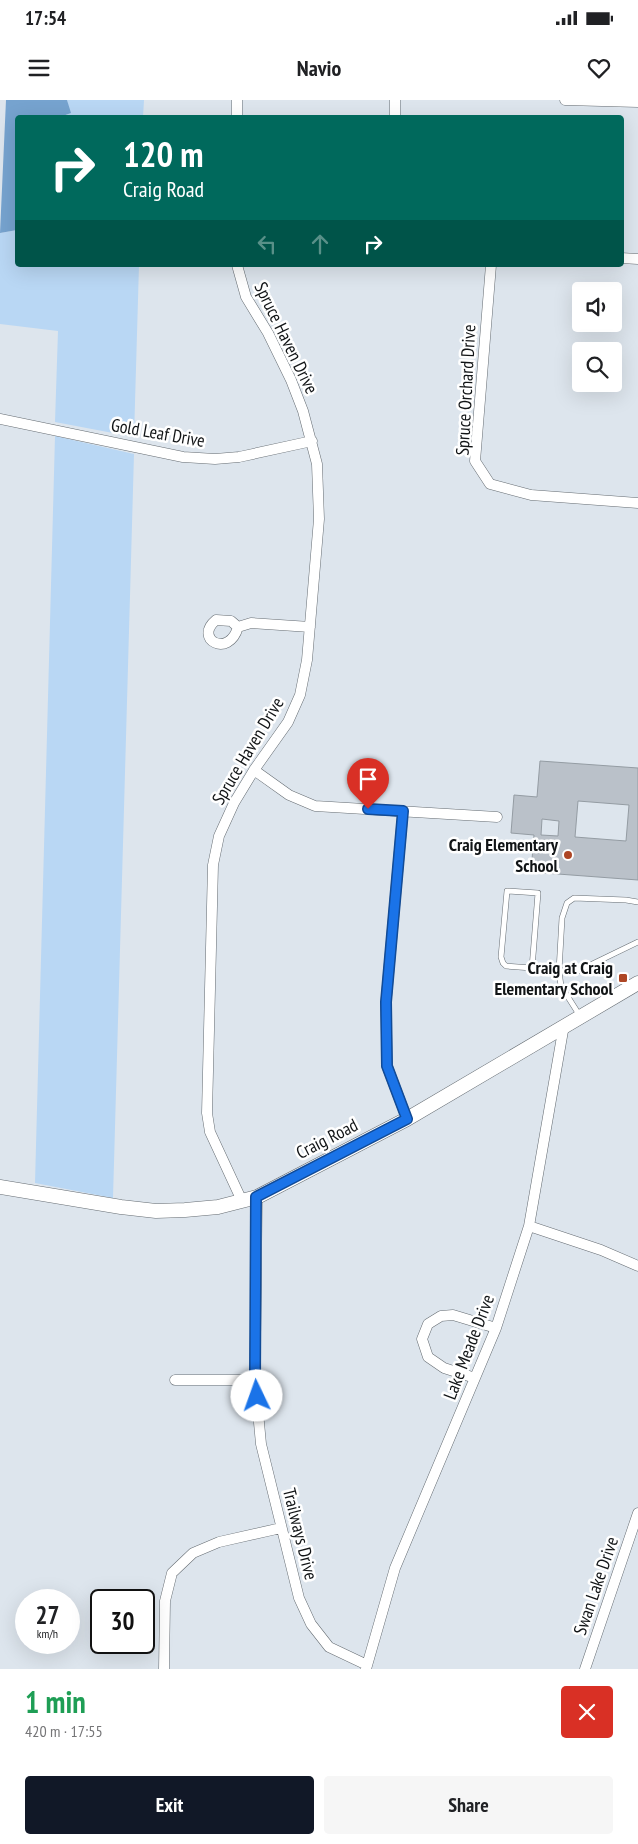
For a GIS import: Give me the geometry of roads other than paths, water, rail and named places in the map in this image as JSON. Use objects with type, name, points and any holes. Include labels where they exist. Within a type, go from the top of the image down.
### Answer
[{"type":"main road","name":"Craig Road","points":[[0,1186],[121,1207],[156,1210],[218,1207],[242,1202],[256,1197],[407,1119],[638,983]]},
{"type":"street","points":[[236,115],[237,100]]},
{"type":"street","points":[[394,115],[395,100]]},
{"type":"street","points":[[565,100],[638,102]]},
{"type":"street","points":[[624,258],[638,259]]},
{"type":"street","name":"Spruce Haven Drive","points":[[238,267],[246,297],[268,333],[291,380],[303,411],[317,464],[319,518],[307,660],[300,695],[288,722],[254,770],[234,803],[219,836],[213,865],[207,1113],[210,1132],[242,1202]]},
{"type":"street","name":"Spruce Orchard Drive","points":[[491,267],[476,461],[490,484],[531,495],[638,503]]},
{"type":"street","name":"Gold Leaf Drive","points":[[0,419],[182,457],[215,459],[239,457],[312,441]]},
{"type":"street","points":[[238,627],[251,623],[310,627]]},
{"type":"street","points":[[254,770],[289,795],[315,806],[497,817]]},
{"type":"street","points":[[403,811],[386,1002],[386,1048],[387,1066],[407,1119]]},
{"type":"street","name":"Lake Meade Drive","points":[[366,1667],[395,1568],[496,1328],[529,1226],[564,1025]]},
{"type":"street","name":"Trailways Drive","points":[[256,1197],[255,1380],[261,1444],[299,1598],[311,1624],[329,1646],[366,1667]]},
{"type":"street","points":[[529,1226],[582,1243],[638,1266]]},
{"type":"street","points":[[475,1378],[444,1368],[428,1357],[422,1339],[428,1324],[441,1316],[454,1315],[496,1328]]},
{"type":"street","points":[[175,1380],[255,1380]]},
{"type":"street","name":"Swan Lake Drive","points":[[584,1669],[638,1513]]},
{"type":"street","points":[[164,1669],[165,1601],[172,1573],[193,1553],[219,1542],[282,1528]]},
{"type":"lane","points":[[532,968],[538,893],[507,891],[501,957],[502,963],[506,966],[576,972],[638,942]]},
{"type":"lane","points":[[580,1017],[561,986],[559,971],[562,918],[568,903],[574,898],[638,902]]},
{"type":"place","name":"Craig Elementary School","points":[[568,855]]},
{"type":"place","name":"Craig at Craig Elementary School","points":[[623,978]]}]
